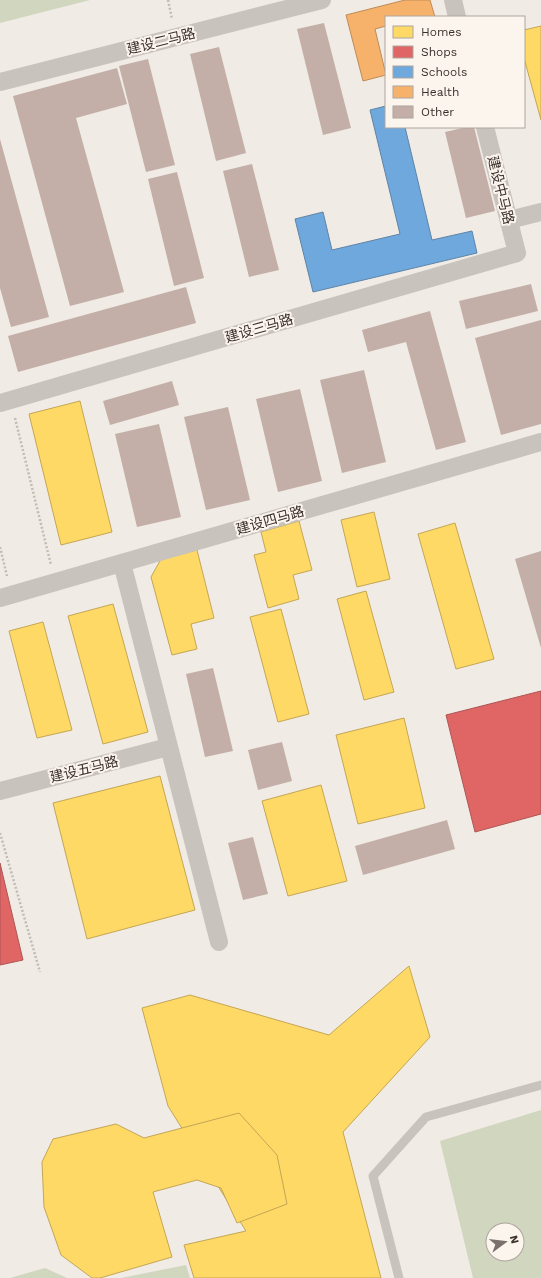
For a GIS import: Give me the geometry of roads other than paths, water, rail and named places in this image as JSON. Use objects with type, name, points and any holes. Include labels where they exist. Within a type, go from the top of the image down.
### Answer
[{"type":"street","name":"建设二马路","points":[[0,82],[322,0]]},
{"type":"street","points":[[453,0],[457,16]]},
{"type":"street","name":"建设中马路","points":[[485,128],[517,253]]},
{"type":"street","points":[[509,220],[541,212]]},
{"type":"street","name":"建设三马路","points":[[5,402],[517,253]]},
{"type":"street","name":"建设四马路","points":[[6,597],[541,442]]},
{"type":"street","points":[[122,563],[219,942]]},
{"type":"street","name":"建设五马路","points":[[0,791],[168,747]]},
{"type":"lane","points":[[399,1278],[374,1176],[426,1117],[541,1085]]}]
